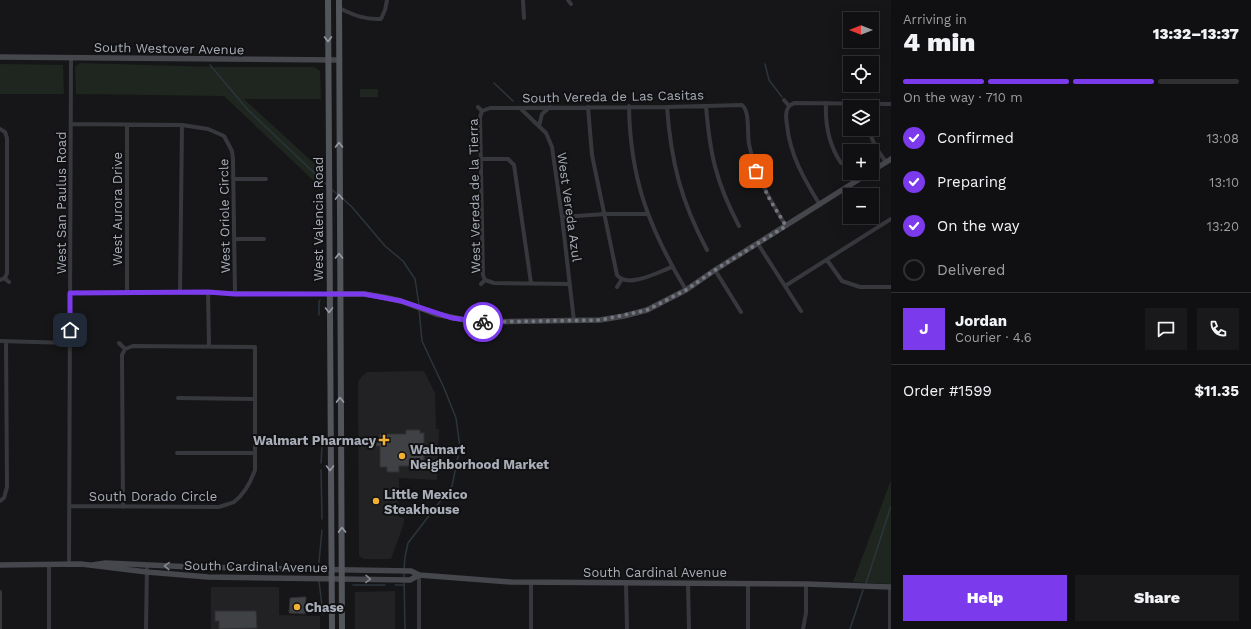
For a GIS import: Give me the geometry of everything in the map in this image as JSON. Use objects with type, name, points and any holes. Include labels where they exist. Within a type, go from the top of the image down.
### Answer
[{"type":"main road","name":"West Valencia Road","points":[[328,0],[332,629]]},
{"type":"main road","name":"West Valencia Road","points":[[339,0],[339,294],[342,629]]},
{"type":"main road","name":"South Westover Avenue","points":[[0,57],[339,60]]},
{"type":"main road","points":[[879,166],[889,160]]},
{"type":"main road","points":[[329,294],[364,294],[383,297],[436,314],[475,322],[600,320],[634,314],[660,304],[686,290],[715,270],[858,180]]},
{"type":"main road","points":[[330,434],[341,435]]},
{"type":"main road","name":"South Cardinal Avenue","points":[[92,565],[106,563],[192,567],[410,571],[419,575],[494,581],[806,584],[890,587]]},
{"type":"main road","name":"South Cardinal Avenue","points":[[0,565],[92,565],[147,572],[213,577],[410,580],[419,575]]},
{"type":"street","points":[[339,8],[359,18],[369,20],[381,19],[387,0]]},
{"type":"street","points":[[523,0],[524,18]]},
{"type":"street","name":"West San Paulus Road","points":[[70,564],[69,343],[72,124],[71,58]]},
{"type":"street","points":[[784,100],[788,106]]},
{"type":"street","points":[[820,205],[806,183],[794,157],[788,135],[786,112],[788,106],[794,103],[843,104]]},
{"type":"street","points":[[826,103],[829,134],[836,155],[841,163]]},
{"type":"street","name":"South Vereda de Las Casitas","points":[[482,112],[490,108],[629,106],[667,107],[740,104],[744,106],[747,111],[749,142],[756,171],[770,200],[786,226]]},
{"type":"street","points":[[879,104],[891,104]]},
{"type":"street","points":[[629,106],[629,129],[633,162],[646,214],[672,267],[686,290]]},
{"type":"street","points":[[706,106],[709,142],[713,163],[727,203],[739,226]]},
{"type":"street","points":[[478,107],[482,112]]},
{"type":"street","points":[[539,126],[542,114],[550,107]]},
{"type":"street","points":[[588,107],[592,155],[616,271],[622,279],[632,281],[672,267]]},
{"type":"street","points":[[667,107],[669,138],[678,181],[684,202],[707,250]]},
{"type":"street","name":"West Vereda Azul","points":[[520,108],[546,133],[552,147],[574,321]]},
{"type":"street","name":"West Vereda de la Tierra","points":[[482,112],[480,117],[483,274],[486,280]]},
{"type":"street","name":"West Oriole Circle","points":[[72,124],[127,126],[182,125],[208,129],[224,136],[232,151],[234,179],[235,294]]},
{"type":"street","points":[[180,292],[182,125]]},
{"type":"street","name":"West Aurora Drive","points":[[127,126],[127,293]]},
{"type":"street","points":[[4,132],[9,128]]},
{"type":"street","points":[[0,129],[4,132],[7,138],[7,273],[2,279],[9,282]]},
{"type":"street","points":[[871,136],[876,148],[889,160]]},
{"type":"street","points":[[481,159],[508,159],[514,165],[531,283]]},
{"type":"street","points":[[234,179],[266,179]]},
{"type":"street","points":[[562,217],[605,214],[646,214]]},
{"type":"street","points":[[785,286],[891,219]]},
{"type":"street","points":[[235,239],[264,238]]},
{"type":"street","points":[[758,244],[801,311]]},
{"type":"street","points":[[827,260],[842,281],[860,287],[891,288]]},
{"type":"street","points":[[715,270],[741,312]]},
{"type":"street","points":[[617,287],[622,279]]},
{"type":"street","points":[[481,284],[486,280],[494,283],[570,284]]},
{"type":"street","points":[[70,293],[208,292],[235,294],[329,294]]},
{"type":"street","points":[[208,292],[209,346]]},
{"type":"street","points":[[0,341],[69,343]]},
{"type":"street","points":[[1,500],[6,494],[7,487],[6,341]]},
{"type":"street","points":[[120,343],[125,349]]},
{"type":"street","points":[[123,507],[122,355],[125,349],[133,346],[255,347],[254,453],[177,453]]},
{"type":"street","points":[[178,398],[254,399]]},
{"type":"street","name":"South Dorado Circle","points":[[69,506],[219,507],[234,502],[251,481],[255,470],[254,453]]},
{"type":"street","points":[[49,564],[50,629]]},
{"type":"street","points":[[146,629],[147,565]]},
{"type":"street","points":[[419,575],[419,629]]},
{"type":"street","points":[[531,582],[531,629]]},
{"type":"street","points":[[626,583],[627,629]]},
{"type":"street","points":[[688,583],[689,629]]},
{"type":"street","points":[[748,584],[748,629]]},
{"type":"street","points":[[803,629],[806,612],[806,584]]},
{"type":"street","points":[[890,587],[890,629]]},
{"type":"street","points":[[0,592],[0,629]]},
{"type":"shaded area","points":[[80,63],[215,67],[314,67],[320,71],[321,99],[244,99],[317,166],[317,184],[224,96],[76,94],[75,67]]},
{"type":"shaded area","points":[[0,64],[63,65],[64,94],[0,94]]},
{"type":"shaded area","points":[[360,89],[378,89],[378,97],[360,97]]},
{"type":"shaded area","points":[[424,371],[435,393],[436,429],[439,429],[437,480],[399,478],[399,517],[404,518],[404,523],[391,559],[364,559],[359,556],[358,382],[367,372]]},
{"type":"shaded area","points":[[891,480],[891,584],[853,582]]},
{"type":"shaded area","points":[[211,587],[279,587],[279,615],[320,616],[320,629],[211,629]]},
{"type":"shaded area","points":[[395,591],[395,629],[355,629],[355,592]]},
{"type":"building","name":"Walmart Neighborhood Market","points":[[406,430],[420,430],[420,433],[424,433],[424,466],[399,466],[399,472],[387,472],[387,467],[380,467],[380,446],[376,446],[376,439],[380,439],[380,434],[406,434]]},
{"type":"building","name":"Chase","points":[[306,597],[305,614],[289,613],[290,598]]},
{"type":"building","points":[[215,611],[256,611],[257,628],[219,629],[219,621],[215,621]]},
{"type":"waterway","points":[[765,64],[769,80],[782,97]]},
{"type":"waterway","points":[[210,65],[248,110],[327,185]]},
{"type":"waterway","points":[[494,83],[513,101]]},
{"type":"waterway","points":[[331,189],[337,194]]},
{"type":"waterway","points":[[342,198],[352,207],[385,246],[403,261],[415,279],[419,305]]},
{"type":"waterway","points":[[319,315],[320,300]]},
{"type":"waterway","points":[[404,569],[408,543],[452,486],[460,447],[456,418],[422,341],[419,309]]},
{"type":"waterway","points":[[321,463],[322,446]]},
{"type":"waterway","points":[[321,470],[322,519]]},
{"type":"waterway","points":[[866,583],[891,506]]},
{"type":"waterway","points":[[319,562],[322,530]]},
{"type":"waterway","points":[[404,573],[405,629]]},
{"type":"waterway","points":[[319,581],[323,614]]},
{"type":"waterway","points":[[353,585],[385,585]]},
{"type":"waterway","points":[[395,585],[404,585]]},
{"type":"waterway","points":[[850,629],[863,590]]},
{"type":"way so far","points":[[483,322],[600,320],[647,310],[686,290],[715,270],[786,226],[770,200],[756,171]]},
{"type":"place","name":"Walmart Pharmacy","points":[[384,440]]},
{"type":"place","name":"Walmart Neighborhood Market","points":[[402,456]]},
{"type":"place","name":"Little Mexico Steakhouse","points":[[376,501]]},
{"type":"place","name":"Chase","points":[[297,607]]},
{"type":"route","points":[[70,330],[70,293],[208,292],[235,294],[364,294],[401,301],[436,314],[452,318],[483,322]]}]
